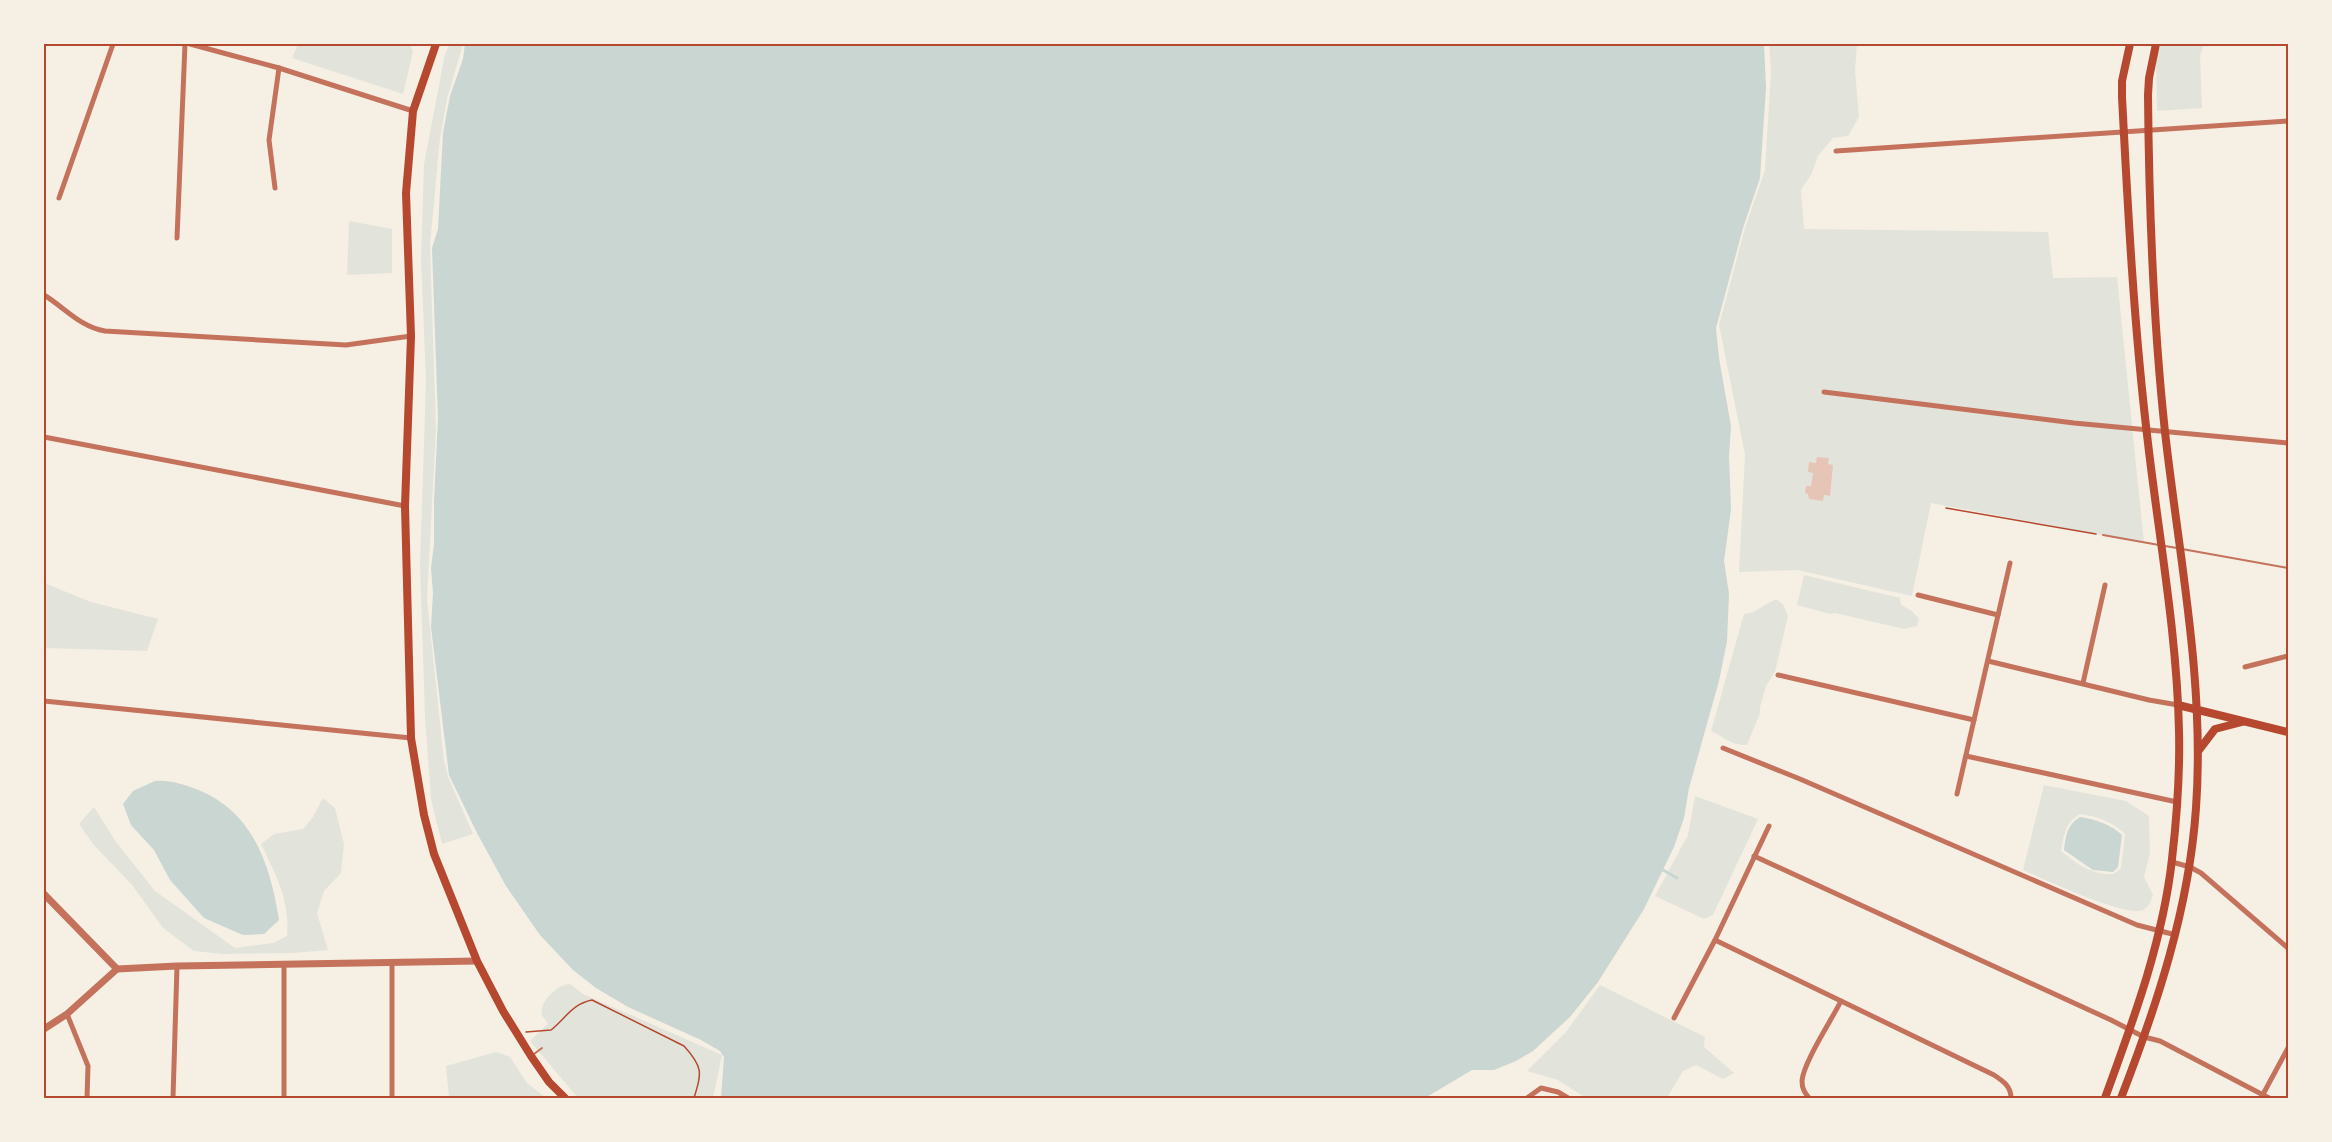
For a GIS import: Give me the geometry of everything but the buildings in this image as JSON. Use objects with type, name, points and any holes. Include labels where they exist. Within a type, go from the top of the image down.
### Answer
[{"type":"main road","points":[[436,44],[413,111],[406,193],[411,336],[405,506],[411,738],[424,815],[434,854],[477,962],[531,1056],[549,1082],[565,1098]]},
{"type":"main road","points":[[2105,1098],[2130,1031],[2160,930],[2172,862],[2177,802],[2178,705],[2135,312],[2122,81],[2130,44]]},
{"type":"main road","points":[[2121,1098],[2145,1037],[2176,935],[2190,867],[2196,809],[2198,751],[2198,710],[2165,431],[2153,276],[2149,78],[2156,44]]},
{"type":"main road","points":[[2178,705],[2289,732]]},
{"type":"main road","points":[[2198,751],[2215,729],[2246,722]]},
{"type":"street","points":[[59,198],[113,44]]},
{"type":"street","points":[[177,237],[185,44]]},
{"type":"street","points":[[190,44],[279,68],[413,111]]},
{"type":"street","points":[[275,188],[269,140],[279,68]]},
{"type":"street","points":[[1836,151],[2289,121]]},
{"type":"street","points":[[44,295],[79,321],[105,331],[346,345],[411,336]]},
{"type":"street","points":[[1824,392],[2074,423],[2289,443]]},
{"type":"street","points":[[44,437],[405,506]]},
{"type":"street","points":[[1957,794],[2010,563]]},
{"type":"street","points":[[2083,683],[2105,585]]},
{"type":"street","points":[[1918,595],[1998,615]]},
{"type":"street","points":[[2245,667],[2289,656]]},
{"type":"street","points":[[1988,662],[2178,705]]},
{"type":"street","points":[[1778,675],[1974,720]]},
{"type":"street","points":[[44,702],[411,738]]},
{"type":"street","points":[[1723,748],[1822,788],[2137,925],[2176,935]]},
{"type":"street","points":[[1966,756],[2177,802]]},
{"type":"street","points":[[1674,1018],[1715,940],[1769,826]]},
{"type":"street","points":[[1754,856],[2111,1020],[2130,1031],[2160,1041],[2262,1097],[2269,1098]]},
{"type":"street","points":[[2172,862],[2201,873],[2289,948]]},
{"type":"street","points":[[44,894],[117,969]]},
{"type":"street","points":[[1715,940],[1994,1075],[2011,1090],[2011,1098]]},
{"type":"street","points":[[44,1029],[67,1014],[117,969],[177,966],[477,962]]},
{"type":"street","points":[[392,963],[392,1098]]},
{"type":"street","points":[[284,964],[284,1098]]},
{"type":"street","points":[[173,1098],[177,966]]},
{"type":"street","points":[[1809,1098],[1803,1091],[1804,1074],[1841,1001]]},
{"type":"street","points":[[67,1014],[88,1066],[87,1098]]},
{"type":"street","points":[[2262,1097],[2289,1048]]},
{"type":"street","points":[[1527,1098],[1541,1088],[1558,1092],[1568,1098]]},
{"type":"lane","points":[[2103,535],[2289,568]]},
{"type":"lane","points":[[531,1056],[542,1048]]},
{"type":"path","points":[[1946,508],[2103,535]]},
{"type":"path","points":[[516,1032],[550,1030],[580,1002],[592,1000],[684,1046],[694,1057],[701,1074],[694,1098]]},
{"type":"shaded area","points":[[298,44],[410,44],[413,52],[403,94],[292,58]]},
{"type":"shaded area","points":[[450,44],[463,44],[447,99],[440,138],[430,245],[436,429],[427,599],[444,761],[449,779],[473,834],[442,844],[431,799],[425,718],[420,564],[426,380],[421,259],[424,164],[445,54]]},
{"type":"shaded area","points":[[465,44],[1764,44],[1766,88],[1760,178],[1743,228],[1716,328],[1731,426],[1729,456],[1731,509],[1724,561],[1729,594],[1727,641],[1719,681],[1689,788],[1684,818],[1674,847],[1644,909],[1598,982],[1570,1017],[1533,1051],[1516,1061],[1494,1070],[1472,1070],[1425,1098],[721,1098],[724,1057],[720,1051],[628,1007],[596,988],[573,970],[540,935],[506,886],[449,775],[431,627],[433,593],[431,568],[434,544],[438,418],[432,248],[438,229],[443,133],[450,96],[463,59]]},
{"type":"shaded area","points":[[1769,44],[1857,44],[1855,71],[1859,117],[1848,136],[1833,138],[1818,156],[1812,173],[1801,190],[1804,229],[2048,232],[2053,278],[2117,277],[2144,543],[1931,503],[1912,596],[1797,570],[1739,572],[1745,455],[1719,325],[1745,228],[1765,170],[1771,70]]},
{"type":"shaded area","points":[[2162,44],[2204,44],[2200,56],[2202,108],[2157,111],[2156,53]]},
{"type":"shaded area","points":[[349,221],[392,229],[392,273],[347,275]]},
{"type":"shaded area","points":[[1804,575],[1900,598],[1901,605],[1912,611],[1919,619],[1917,626],[1904,629],[1797,605]]},
{"type":"shaded area","points":[[44,583],[91,602],[158,619],[147,651],[44,648]]},
{"type":"shaded area","points":[[1776,599],[1783,604],[1788,616],[1775,672],[1766,686],[1760,713],[1747,745],[1736,744],[1711,731],[1744,614],[1753,612]]},
{"type":"shaded area","points":[[155,781],[171,782],[196,789],[216,799],[245,825],[264,860],[279,920],[264,934],[243,935],[204,918],[170,880],[154,850],[131,825],[123,804],[133,791]]},
{"type":"shaded area","points":[[2044,785],[2126,801],[2149,816],[2150,854],[2144,877],[2153,895],[2151,902],[2143,910],[2134,911],[2103,903],[2023,870]],"holes":[[[2080,814],[2110,823],[2125,834],[2121,868],[2114,874],[2099,873],[2086,868],[2061,851],[2068,825]]]},
{"type":"shaded area","points":[[1695,796],[1758,819],[1713,915],[1704,919],[1655,896],[1688,835]]},
{"type":"shaded area","points":[[323,798],[335,808],[344,844],[341,873],[324,891],[317,913],[328,950],[222,954],[194,951],[163,928],[132,885],[93,844],[79,824],[94,807],[116,842],[155,891],[235,948],[273,943],[287,936],[284,899],[277,877],[261,844],[274,834],[303,829],[313,817]]},
{"type":"shaded area","points":[[2080,817],[2103,823],[2122,835],[2118,867],[2113,872],[2093,870],[2064,850],[2070,827]]},
{"type":"shaded area","points":[[570,984],[583,994],[722,1055],[713,1098],[578,1098],[530,1041],[548,1024],[542,1016],[546,1000],[555,990]]},
{"type":"shaded area","points":[[1600,985],[1705,1037],[1704,1047],[1734,1073],[1723,1079],[1696,1065],[1683,1071],[1667,1098],[1586,1098],[1558,1080],[1527,1071],[1566,1032]]},
{"type":"shaded area","points":[[496,1052],[510,1057],[527,1083],[546,1098],[449,1098],[446,1066]]},
{"type":"waterway","points":[[1663,870],[1677,878]]}]
